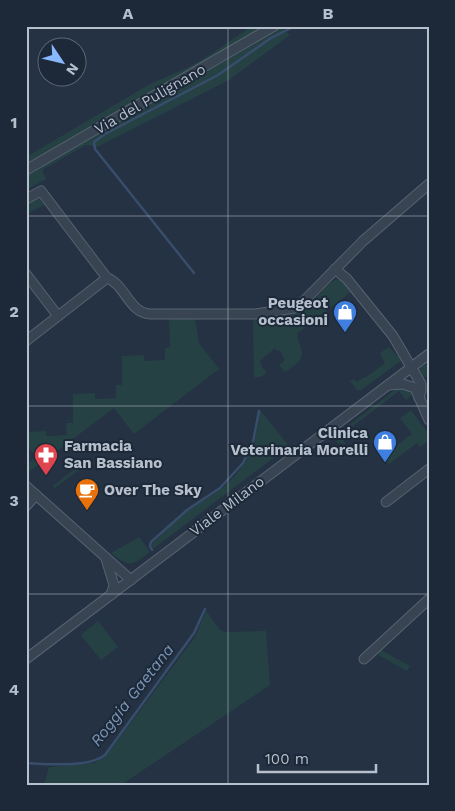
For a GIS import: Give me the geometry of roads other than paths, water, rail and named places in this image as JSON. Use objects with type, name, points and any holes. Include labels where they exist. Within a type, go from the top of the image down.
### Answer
[{"type":"street","name":"Via del Pulignano","points":[[26,170],[274,26]]},
{"type":"street","points":[[26,199],[41,190],[107,278],[116,282],[136,308],[145,314],[256,314],[294,308],[300,305],[385,221],[429,184]]},
{"type":"street","points":[[335,269],[347,279],[393,336],[421,386],[419,398]]},
{"type":"street","points":[[26,274],[58,316]]},
{"type":"street","points":[[26,341],[107,278]]},
{"type":"street","name":"Viale Milano","points":[[26,659],[429,354]]},
{"type":"street","points":[[387,386],[400,384],[410,386],[416,390],[429,420]]},
{"type":"street","points":[[419,398],[429,395]]},
{"type":"street","points":[[386,502],[429,469]]},
{"type":"street","points":[[26,486],[131,580]]},
{"type":"street","points":[[26,506],[36,495]]},
{"type":"street","points":[[103,556],[114,585],[111,595]]},
{"type":"street","points":[[364,659],[429,599]]},
{"type":"waterway","points":[[194,273],[95,149],[94,142],[105,134],[218,75],[271,38],[295,26]]},
{"type":"waterway","name":"Roggia Gaetana","points":[[152,550],[151,542],[187,510],[220,488],[243,463],[253,442],[259,411]]},
{"type":"waterway","name":"Roggia Gaetana","points":[[26,763],[78,764],[98,759],[105,755],[194,633],[205,609]]},
{"type":"place","name":"Peugeot occasioni","points":[[345,333]]},
{"type":"place","name":"Clinica Veterinaria Morelli","points":[[385,463]]},
{"type":"place","name":"Farmacia San Bassiano","points":[[46,476]]},
{"type":"place","name":"Over The Sky","points":[[87,511]]}]
